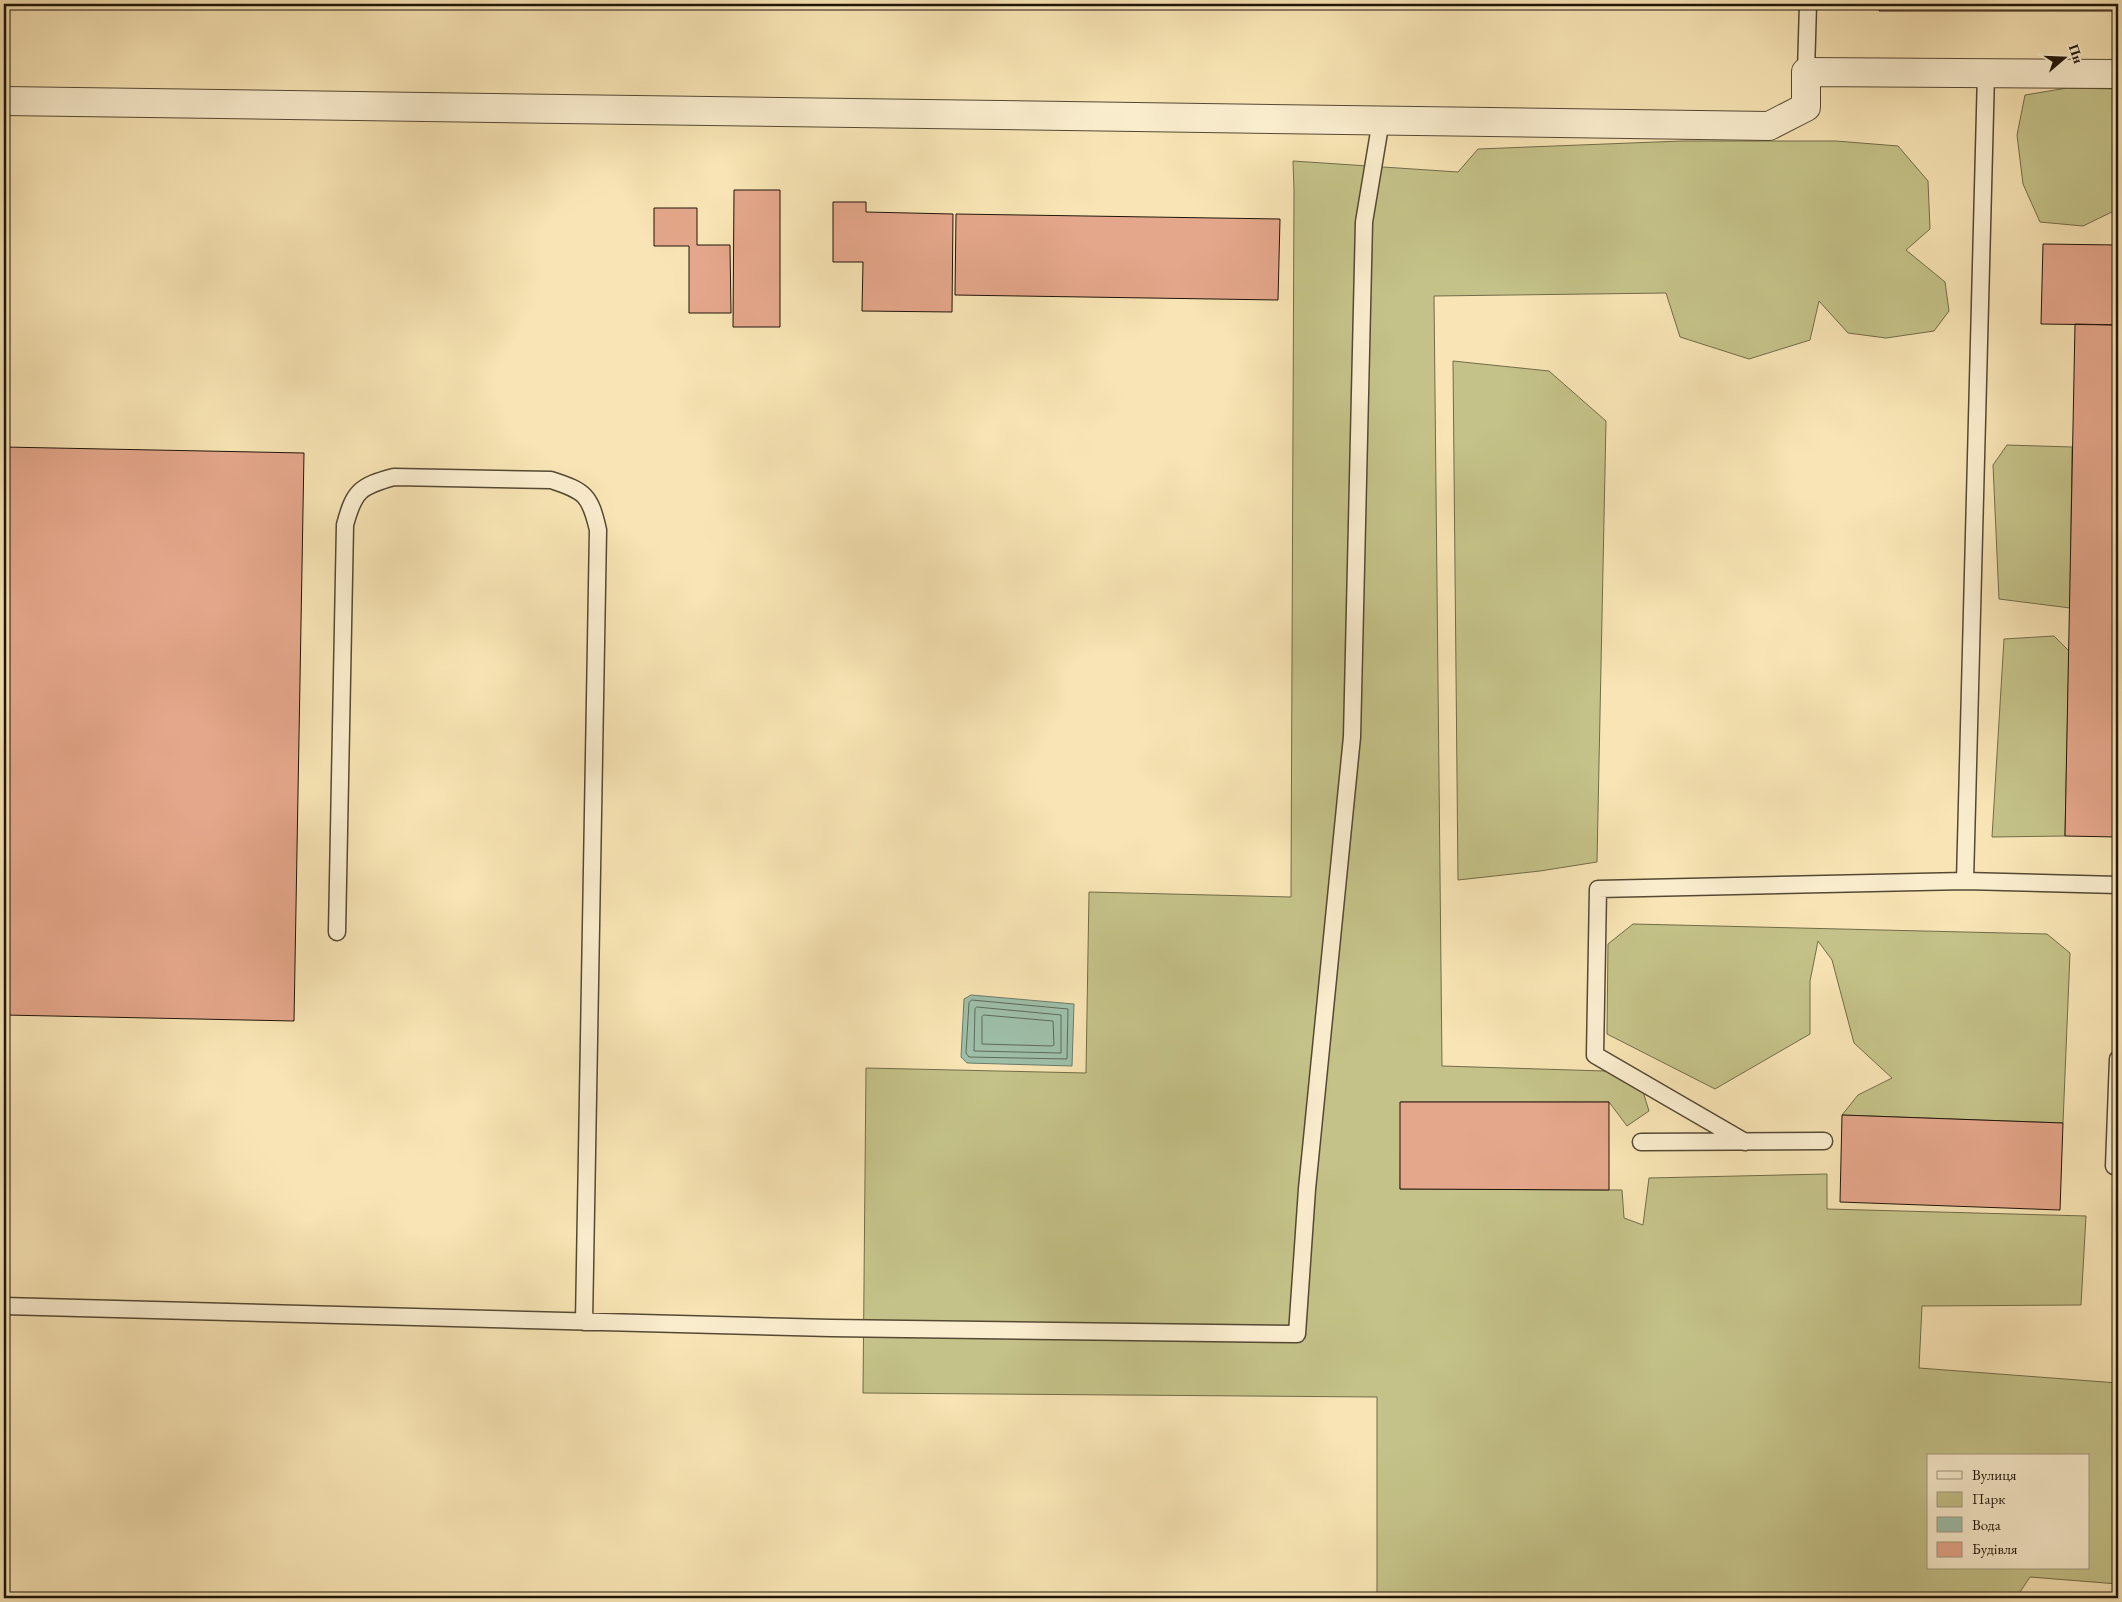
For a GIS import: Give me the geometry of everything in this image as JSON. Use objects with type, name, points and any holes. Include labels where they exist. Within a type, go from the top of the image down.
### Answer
[{"type":"street","points":[[4,101],[1769,126],[1806,107],[1806,72],[2118,74]]},
{"type":"lane","points":[[1806,72],[1808,4]]},
{"type":"lane","points":[[1964,880],[1986,73]]},
{"type":"lane","points":[[4,1306],[830,1328],[1297,1334],[1308,1179],[1352,737],[1364,222],[1381,120]]},
{"type":"lane","points":[[337,932],[345,525],[352,500],[370,483],[394,477],[551,480],[575,488],[592,505],[598,530],[584,1322]]},
{"type":"lane","points":[[1745,1142],[1595,1055],[1598,889],[1964,880],[2118,885]]},
{"type":"lane","points":[[2114,1166],[2118,1059]]},
{"type":"lane","points":[[1640,1142],[1824,1141]]},
{"type":"green space","points":[[2067,88],[2118,89],[2118,209],[2083,226],[2040,222],[2023,184],[2017,135],[2025,95]]},
{"type":"green space","points":[[1682,141],[1836,141],[1898,146],[1928,181],[1930,229],[1906,250],[1945,282],[1949,311],[1934,331],[1886,338],[1848,333],[1819,301],[1810,340],[1749,359],[1680,337],[1666,293],[1434,296],[1442,1066],[1637,1072],[1649,1111],[1627,1126],[1609,1102],[1401,1102],[1400,1189],[1622,1190],[1624,1218],[1643,1225],[1649,1178],[1827,1174],[1827,1209],[2086,1216],[2081,1305],[1922,1306],[1919,1368],[2118,1383],[2118,1584],[2030,1577],[2016,1598],[1377,1598],[1377,1397],[863,1393],[866,1068],[1086,1073],[1089,892],[1291,897],[1293,161],[1458,172],[1478,149]]},
{"type":"green space","points":[[1453,361],[1549,371],[1606,421],[1597,862],[1540,871],[1458,880]]},
{"type":"green space","points":[[2007,445],[2072,447],[2070,608],[1999,599],[1993,465]]},
{"type":"green space","points":[[2054,636],[2069,651],[2065,836],[1992,837],[2004,639]]},
{"type":"green space","points":[[1633,924],[2047,934],[2070,953],[2063,1123],[1842,1115],[1858,1095],[1892,1078],[1854,1043],[1832,960],[1818,941],[1810,981],[1810,1034],[1715,1089],[1607,1034],[1608,944]]},
{"type":"water","points":[[971,995],[1074,1004],[1072,1066],[967,1063],[961,1057],[964,999]]},
{"type":"building","points":[[1879,4],[2118,4],[2118,11],[1879,11]]},
{"type":"building","points":[[734,190],[780,190],[780,327],[733,327]]},
{"type":"building","points":[[833,202],[866,202],[866,212],[953,214],[952,312],[862,311],[863,262],[833,262]]},
{"type":"building","points":[[654,208],[697,208],[697,245],[730,245],[731,313],[689,313],[689,246],[654,246]]},
{"type":"building","points":[[956,214],[1280,219],[1278,300],[955,295]]},
{"type":"building","points":[[2043,244],[2118,245],[2118,325],[2041,324]]},
{"type":"building","points":[[2075,324],[2118,325],[2118,837],[2065,836]]},
{"type":"building","points":[[4,447],[304,453],[294,1021],[4,1015]]},
{"type":"building","points":[[1400,1102],[1609,1102],[1609,1190],[1400,1189]]},
{"type":"building","points":[[1842,1115],[2063,1123],[2060,1210],[1840,1202]]}]
